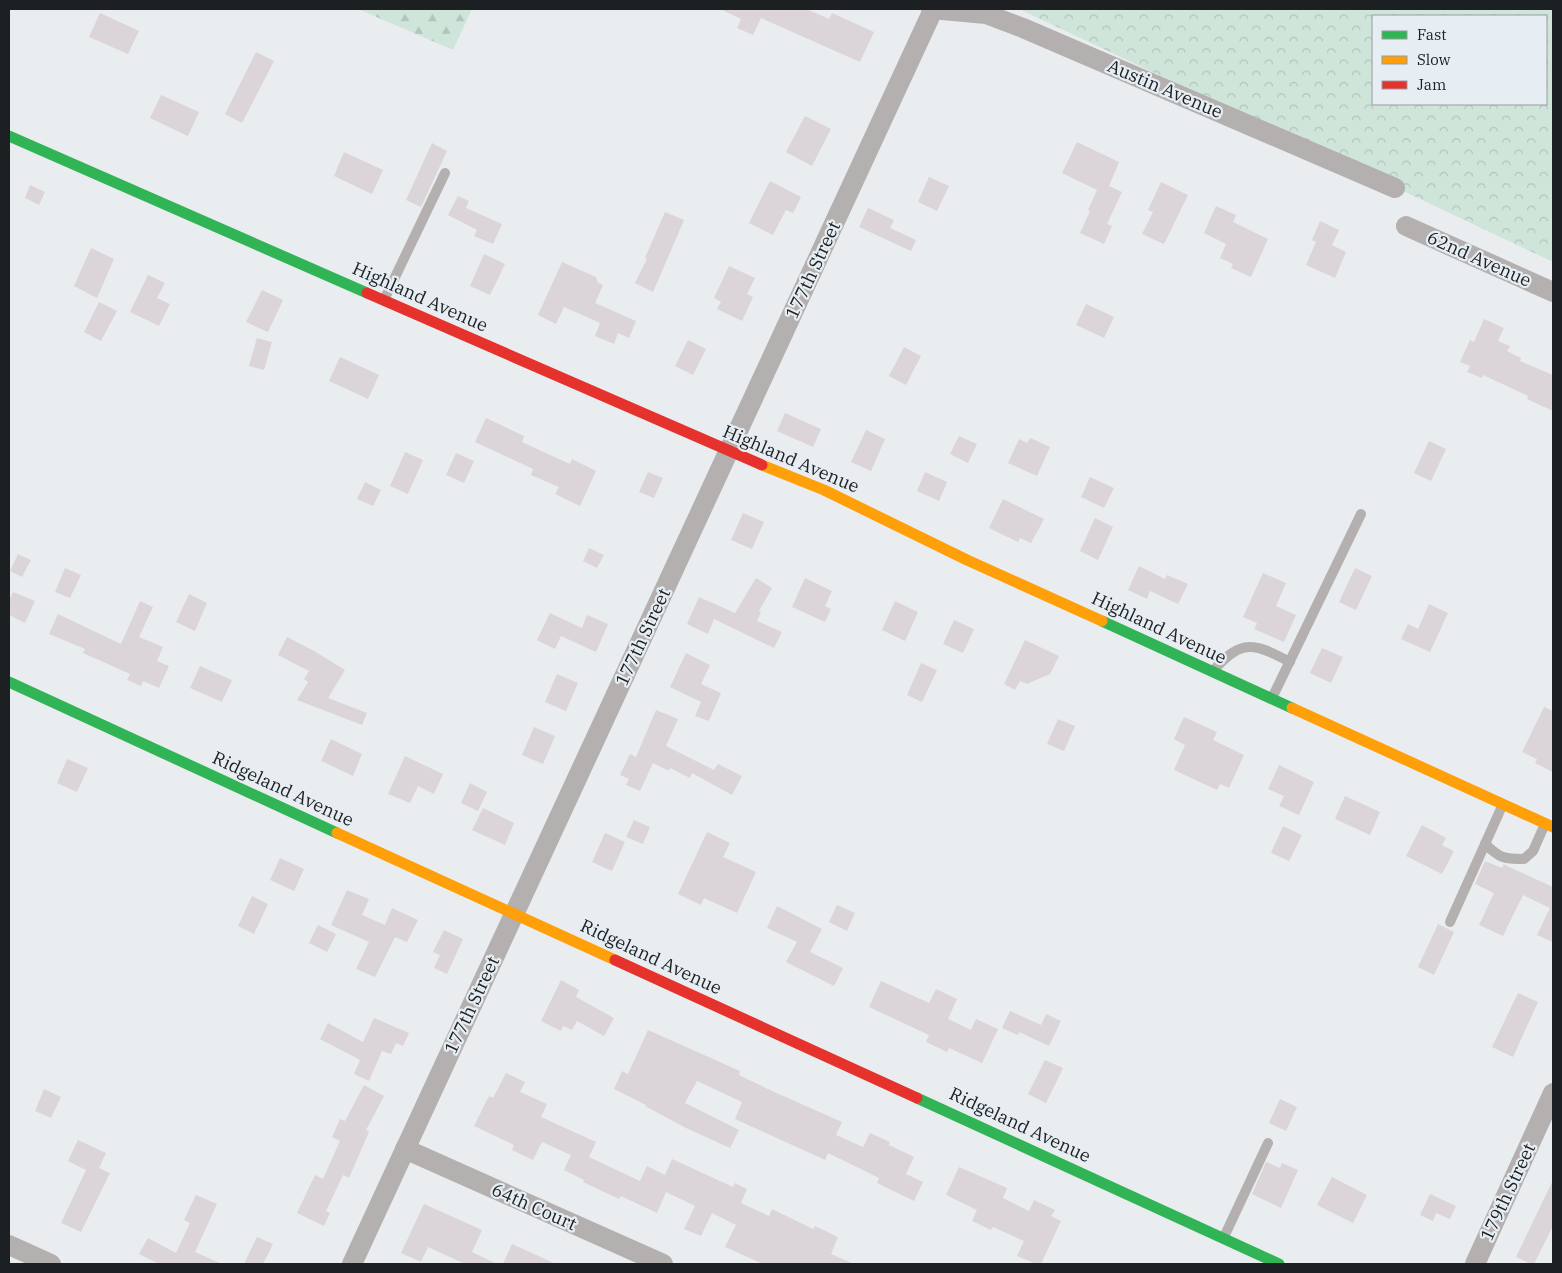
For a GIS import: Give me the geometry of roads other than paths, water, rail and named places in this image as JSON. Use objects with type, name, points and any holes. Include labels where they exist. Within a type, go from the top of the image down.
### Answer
[{"type":"street","name":"Austin Avenue","points":[[932,9],[986,14],[1023,28],[1395,188]]},
{"type":"street","name":"177th Street","points":[[352,1264],[729,452],[932,9]]},
{"type":"street","name":"Highland Avenue","points":[[9,136],[729,452],[824,490],[967,560],[1549,825]]},
{"type":"street","name":"62nd Avenue","points":[[1406,226],[1553,292]]},
{"type":"street","name":"Ridgeland Avenue","points":[[9,682],[1279,1264]]},
{"type":"street","name":"179th Street","points":[[1475,1264],[1553,1093]]},
{"type":"street","name":"64th Court","points":[[406,1149],[663,1264]]},
{"type":"street","points":[[9,1245],[51,1264]]},
{"type":"lane","points":[[383,300],[445,173]]},
{"type":"lane","points":[[1272,698],[1361,514]]},
{"type":"lane","points":[[1212,671],[1236,649],[1250,646],[1267,650],[1290,662]]},
{"type":"lane","points":[[1450,922],[1503,804]]},
{"type":"lane","points":[[1485,844],[1498,856],[1524,860],[1533,851],[1549,825]]},
{"type":"lane","points":[[1224,1238],[1268,1142]]}]
